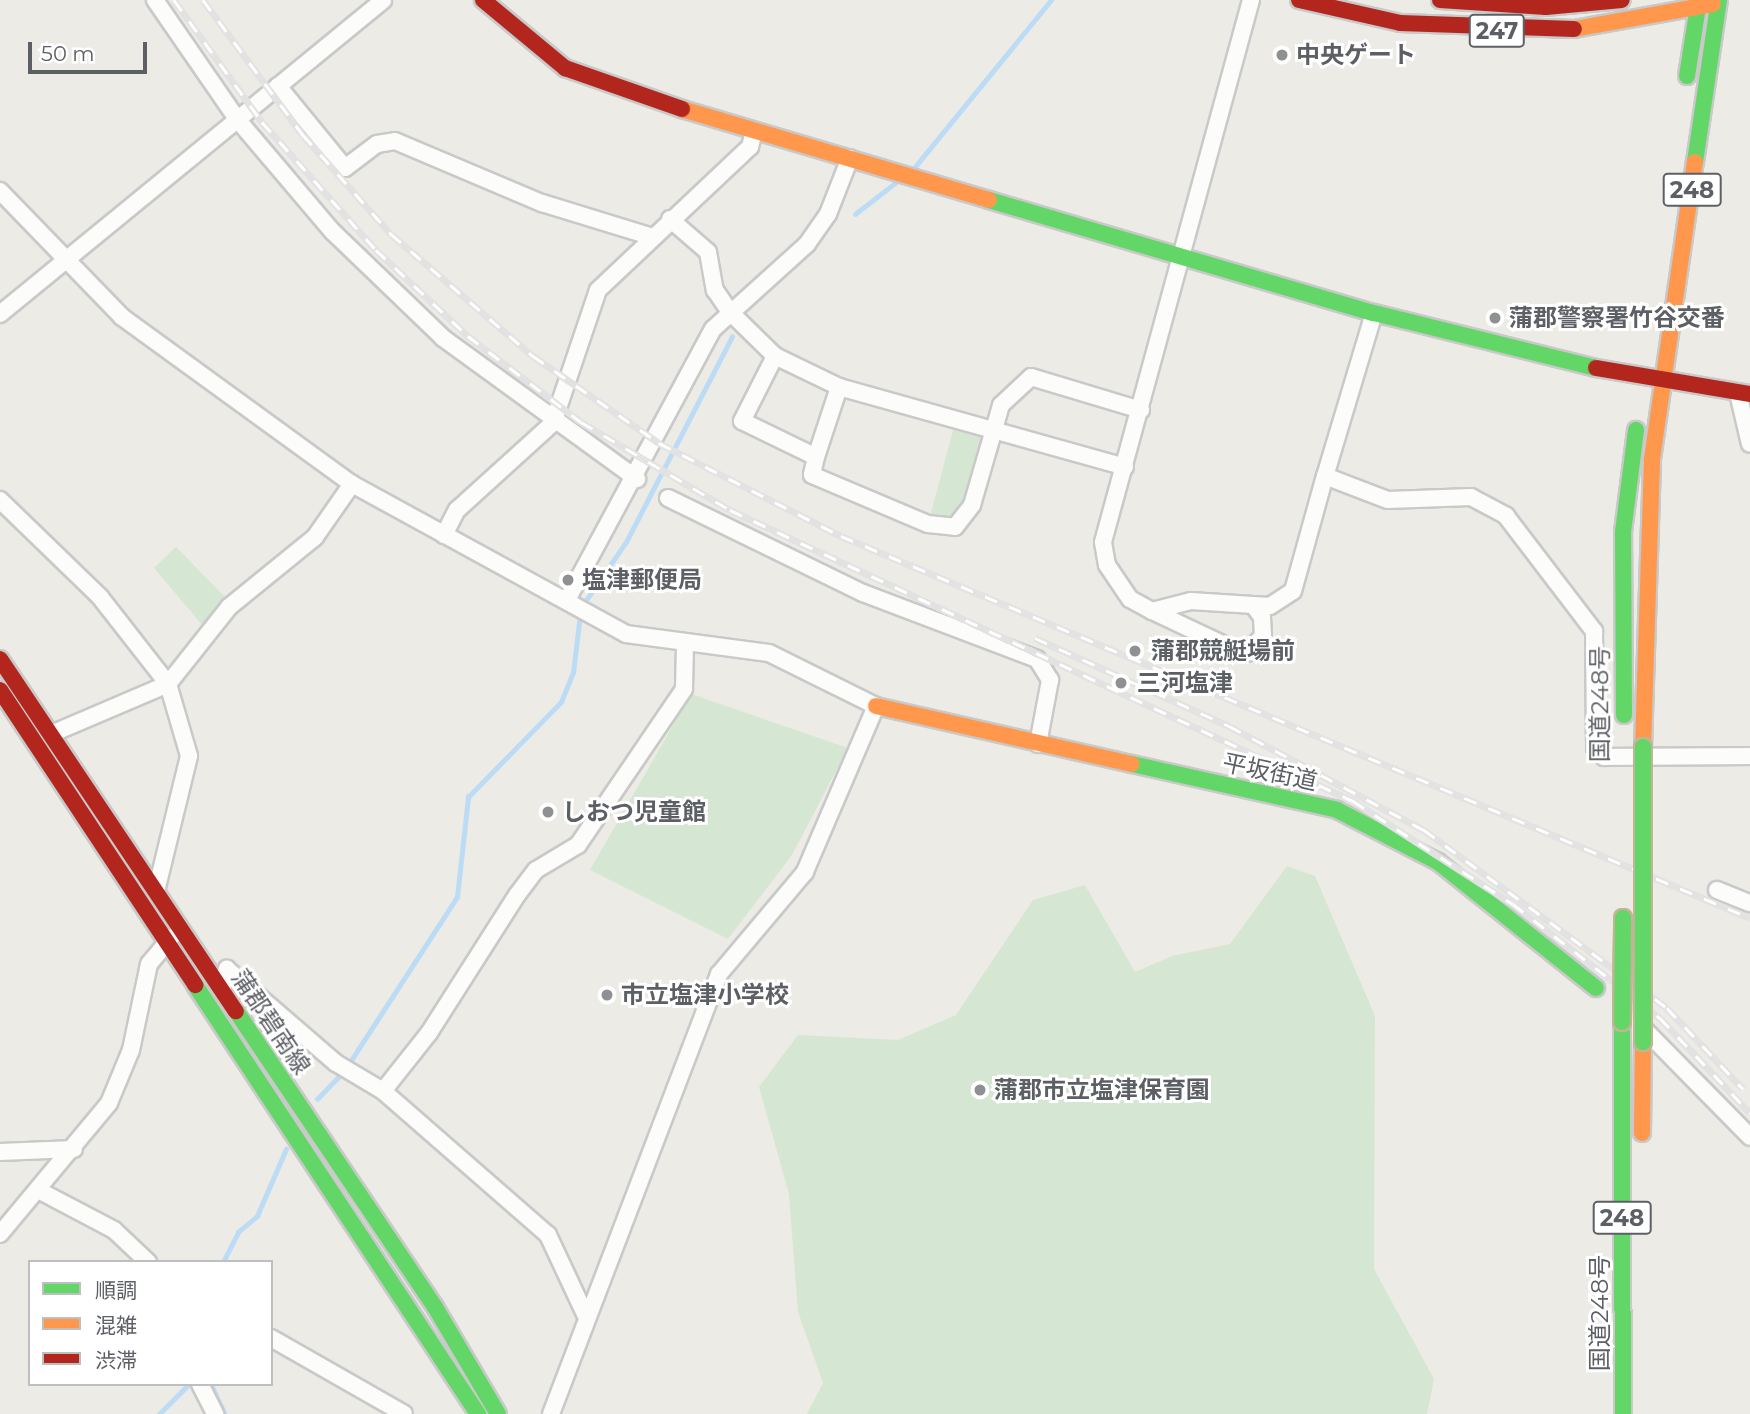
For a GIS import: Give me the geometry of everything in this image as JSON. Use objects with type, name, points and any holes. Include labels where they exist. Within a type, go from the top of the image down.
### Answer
[{"type":"main road","points":[[483,0],[565,68],[754,131],[1179,251],[1374,313],[1646,380],[1665,380],[1744,393]]},
{"type":"main road","name":"247","points":[[1299,0],[1400,23],[1489,31],[1584,29],[1722,1]]},
{"type":"main road","name":"247","points":[[1440,0],[1546,7],[1622,0]]},
{"type":"main road","name":"国道248号","points":[[1642,1151],[1646,542],[1665,380],[1722,1]]},
{"type":"main road","points":[[1685,92],[1698,5]]},
{"type":"main road","name":"国道248号","points":[[1624,772],[1623,532],[1674,174]]},
{"type":"main road","name":"蒲郡碧南線","points":[[0,659],[435,1307],[498,1414]]},
{"type":"main road","name":"蒲郡碧南線","points":[[0,690],[478,1414]]},
{"type":"main road","name":"平坂街道","points":[[876,706],[1337,810],[1438,862],[1596,988]]},
{"type":"main road","name":"国道248号","points":[[1623,897],[1623,1414]]},
{"type":"main road","name":"国道248号","points":[[1642,1232],[1642,1377]]},
{"type":"street","points":[[155,0],[237,119],[343,242],[443,338],[553,423],[637,479]]},
{"type":"street","points":[[0,314],[63,259],[383,0]]},
{"type":"street","points":[[1251,0],[1179,251],[1104,542],[1107,565],[1130,599],[1247,653],[1263,636],[1262,617],[1253,605]]},
{"type":"street","points":[[278,86],[345,169],[377,144],[395,141],[542,203],[649,236]]},
{"type":"street","points":[[444,535],[457,510],[553,423],[598,290],[649,236],[750,147],[754,131]]},
{"type":"street","points":[[577,606],[637,479],[713,329],[729,311],[807,244],[828,214],[850,158]]},
{"type":"street","name":"平坂街道","points":[[0,191],[122,317],[352,484],[626,634],[685,644],[769,653],[876,706]]},
{"type":"street","points":[[670,219],[708,252],[715,290],[729,311],[775,356],[839,387],[1125,467]]},
{"type":"street","points":[[1152,611],[1191,601],[1270,606],[1293,591],[1374,313]]},
{"type":"street","points":[[775,356],[742,421],[816,457]]},
{"type":"street","points":[[839,387],[812,475],[928,524],[955,527],[972,505],[1002,405],[1031,377],[1140,410]]},
{"type":"street","points":[[1744,393],[1750,444]]},
{"type":"street","points":[[1325,476],[1388,500],[1471,497],[1506,516],[1594,631],[1595,748],[1604,757],[1750,756]]},
{"type":"street","points":[[51,734],[168,684],[229,607],[315,537],[352,484]]},
{"type":"street","points":[[668,498],[863,593],[1037,659],[1049,680],[1038,744]]},
{"type":"street","points":[[0,500],[100,597],[168,684],[189,756],[156,891]]},
{"type":"street","points":[[383,1091],[517,895],[536,870],[578,845],[684,689],[685,644]]},
{"type":"street","points":[[551,1414],[585,1314],[719,974],[805,872],[876,706]]},
{"type":"street","points":[[1717,890],[1750,903]]},
{"type":"street","points":[[0,1234],[40,1191],[109,1103],[131,1050],[149,964],[167,940],[181,929]]},
{"type":"street","points":[[222,990],[227,969],[346,1070],[383,1091],[548,1235],[585,1314]]},
{"type":"street","name":"平坂街道","points":[[1596,988],[1672,1054],[1750,1137]]},
{"type":"street","points":[[0,1152],[74,1149]]},
{"type":"street","points":[[40,1191],[114,1230],[146,1260]]},
{"type":"street","points":[[273,1339],[404,1414]]},
{"type":"street","points":[[201,1386],[215,1414]]},
{"type":"green space","points":[[956,419],[996,430],[955,527],[928,524]]},
{"type":"green space","points":[[176,547],[232,604],[209,633],[154,568]]},
{"type":"green space","points":[[691,694],[848,748],[792,855],[728,939],[590,870]]},
{"type":"green space","points":[[1287,866],[1315,876],[1375,1016],[1374,1269],[1434,1379],[1427,1414],[807,1414],[823,1383],[798,1312],[789,1194],[759,1087],[798,1035],[898,1040],[956,1015],[1033,900],[1085,885],[1135,972],[1172,956],[1230,944]]},
{"type":"waterway","points":[[914,168],[1051,0]]},
{"type":"waterway","points":[[855,214],[899,180]]},
{"type":"waterway","points":[[582,606],[626,542],[732,337]]},
{"type":"waterway","points":[[348,1065],[457,897],[468,797],[561,702],[573,673],[580,614]]},
{"type":"waterway","points":[[317,1099],[343,1072]]},
{"type":"waterway","points":[[224,1260],[238,1232],[257,1216],[286,1149]]},
{"type":"waterway","points":[[159,1414],[187,1386]]},
{"type":"waterway","points":[[212,1386],[225,1414]]},
{"type":"railway","points":[[174,0],[262,122],[376,250],[468,336],[581,422],[730,510],[1353,801],[1513,904],[1660,1018],[1750,1113]]},
{"type":"railway","points":[[203,0],[303,135],[391,234],[533,356],[659,443],[841,536],[1750,918]]},
{"type":"railway","points":[[1035,638],[1229,726],[1424,830],[1667,1008],[1743,1089]]},
{"type":"traffic: fast","points":[[1687,76],[1699,0]]},
{"type":"traffic: fast","points":[[1695,162],[1719,0]]},
{"type":"traffic: fast","points":[[989,200],[1374,313],[1596,368]]},
{"type":"traffic: fast","points":[[1624,715],[1623,532],[1636,430]]},
{"type":"traffic: fast","points":[[1643,747],[1643,1042]]},
{"type":"traffic: fast","points":[[1132,764],[1337,810],[1438,862],[1596,988]]},
{"type":"traffic: fast","points":[[1622,1022],[1623,918]]},
{"type":"traffic: fast","points":[[195,985],[478,1414]]},
{"type":"traffic: fast","points":[[236,1011],[435,1307],[498,1414]]},
{"type":"traffic: fast","points":[[1622,1022],[1623,1414]]},
{"type":"traffic: slow","points":[[1574,29],[1713,4]]},
{"type":"traffic: slow","points":[[682,109],[989,200]]},
{"type":"traffic: slow","points":[[1643,747],[1652,459],[1695,162]]},
{"type":"traffic: slow","points":[[876,706],[1132,764]]},
{"type":"traffic: slow","points":[[1642,1133],[1643,1042]]},
{"type":"traffic: jam","points":[[483,0],[565,68],[682,109]]},
{"type":"traffic: jam","points":[[1299,0],[1400,23],[1574,29]]},
{"type":"traffic: jam","points":[[1440,0],[1546,7],[1622,0]]},
{"type":"traffic: jam","points":[[1596,368],[1750,394]]},
{"type":"traffic: jam","points":[[0,659],[236,1011]]},
{"type":"traffic: jam","points":[[0,690],[195,985]]},
{"type":"place","name":"中央ゲート","points":[[1282,55]]},
{"type":"place","name":"蒲郡警察署竹谷交番","points":[[1495,318]]},
{"type":"place","name":"塩津郵便局","points":[[568,580]]},
{"type":"place","name":"蒲郡競艇場前","points":[[1135,651]]},
{"type":"place","name":"三河塩津","points":[[1121,683]]},
{"type":"place","name":"しおつ児童館","points":[[548,812]]},
{"type":"place","name":"市立塩津小学校","points":[[607,995]]},
{"type":"place","name":"蒲郡市立塩津保育園","points":[[980,1090]]}]
